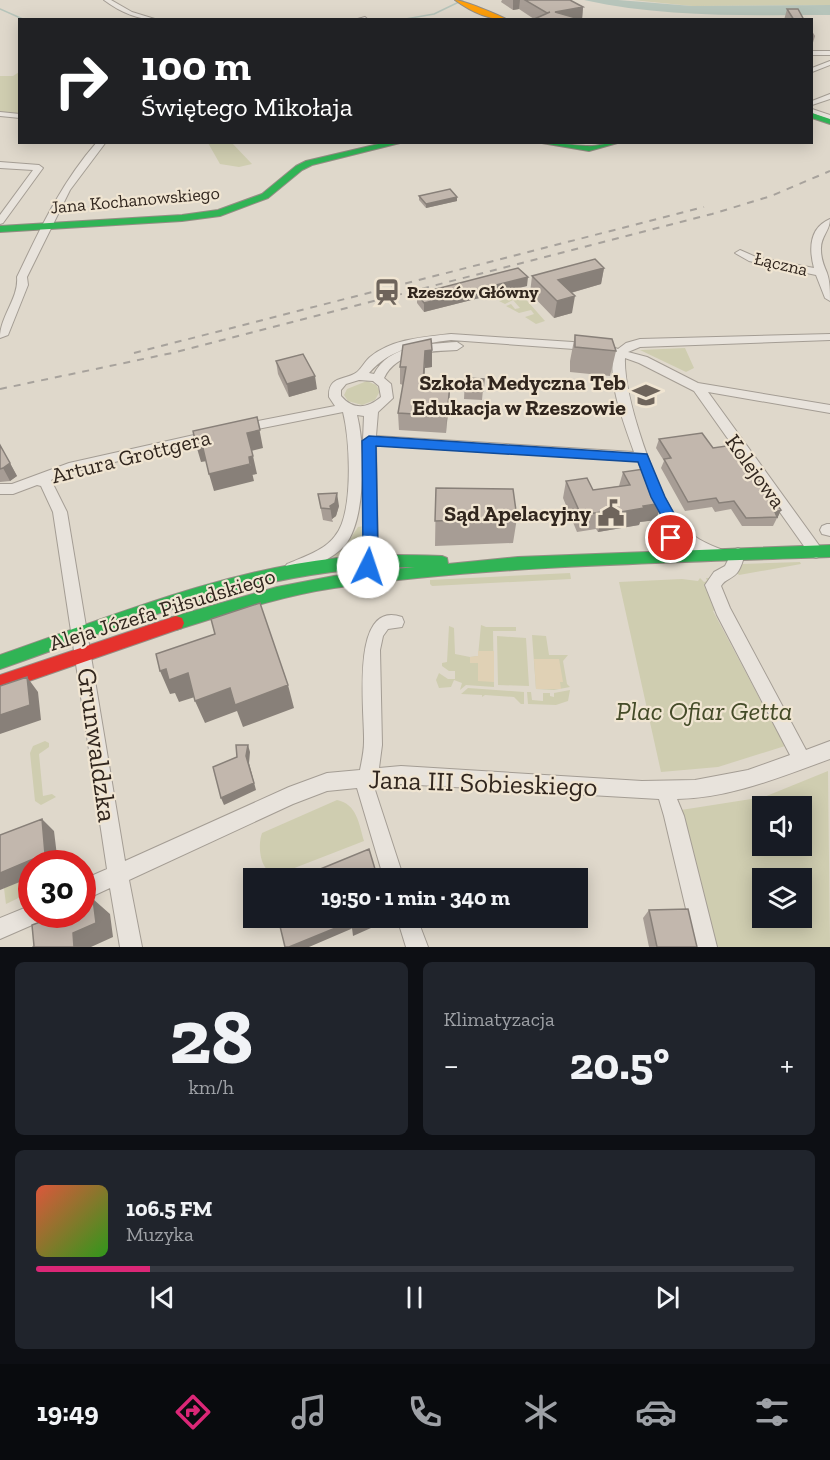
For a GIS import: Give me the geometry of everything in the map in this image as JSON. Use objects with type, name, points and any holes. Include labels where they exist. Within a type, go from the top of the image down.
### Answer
[{"type":"main road","points":[[460,2],[500,18]]},
{"type":"main road","points":[[813,113],[830,120]]},
{"type":"main road","name":"Jana Kochanowskiego","points":[[0,229],[192,217],[220,213],[265,196],[291,174],[309,163],[388,144]]},
{"type":"main road","points":[[554,144],[589,149],[613,144]]},
{"type":"main road","name":"Aleja Józefa Piłsudskiego","points":[[0,663],[227,587],[323,566],[370,562],[518,563],[823,551]]},
{"type":"main road","name":"Aleja Józefa Piłsudskiego","points":[[0,683],[213,610],[277,593],[334,582],[518,563]]},
{"type":"street","points":[[107,0],[130,13],[148,18]]},
{"type":"street","points":[[813,53],[830,53]]},
{"type":"street","points":[[813,70],[830,63]]},
{"type":"street","points":[[813,103],[830,96]]},
{"type":"street","points":[[0,114],[18,116]]},
{"type":"street","points":[[2,335],[23,285],[22,277],[45,226],[68,183],[100,144]]},
{"type":"street","points":[[0,165],[39,168],[0,221]]},
{"type":"street","points":[[830,222],[820,230],[814,242],[814,250],[830,298]]},
{"type":"street","name":"Łączna","points":[[740,253],[753,259],[822,273]]},
{"type":"street","points":[[360,376],[374,360],[394,348],[436,339],[484,338],[594,347],[619,356]]},
{"type":"street","points":[[720,555],[698,547],[674,526],[658,497],[623,391],[619,356],[627,346],[640,343],[830,338]]},
{"type":"street","points":[[377,379],[383,366],[412,352],[448,347],[495,347],[619,356],[644,360],[698,388],[830,409]]},
{"type":"street","points":[[277,575],[333,548],[341,541],[352,523],[353,425],[334,392],[338,384],[346,378],[360,376],[377,379],[385,384],[388,393],[384,402],[372,409],[343,406]]},
{"type":"street","name":"Kolejowa","points":[[698,388],[823,551]]},
{"type":"street","name":"Artura Grottgera","points":[[0,489],[13,489],[69,468],[343,406]]},
{"type":"street","points":[[334,582],[364,571],[370,562],[369,441],[372,409]]},
{"type":"street","points":[[369,441],[643,457]]},
{"type":"street","name":"Grunwaldzka","points":[[38,480],[46,483],[57,501],[60,512],[84,654],[104,796],[132,947]]},
{"type":"street","points":[[652,558],[668,546],[674,526]]},
{"type":"street","points":[[738,554],[731,570],[714,581],[713,585],[723,609],[802,760]]},
{"type":"street","points":[[390,868],[366,790],[373,745],[373,640],[384,623],[396,622]]},
{"type":"street","name":"Jana III Sobieskiego","points":[[96,885],[316,785],[368,776],[401,775],[665,791],[720,786],[830,750]]},
{"type":"street","points":[[665,791],[674,816],[706,947]]},
{"type":"street","points":[[0,929],[18,921]]},
{"type":"street","points":[[410,928],[417,947]]},
{"type":"green space","points":[[632,0],[830,0],[830,5],[692,6]]},
{"type":"green space","points":[[18,73],[18,114],[0,112],[0,76],[13,76]]},
{"type":"green space","points":[[209,144],[233,144],[252,164],[239,167],[220,164]]},
{"type":"green space","points":[[522,295],[545,321],[536,324],[525,317],[534,314],[531,310],[519,313],[506,306],[511,304],[515,309],[520,308],[513,300],[505,304],[499,301]]},
{"type":"green space","points":[[685,348],[694,368],[686,372],[640,350]]},
{"type":"green space","points":[[367,381],[376,385],[380,391],[375,400],[362,405],[348,401],[344,395],[347,389]]},
{"type":"green space","points":[[364,526],[364,544],[358,556],[329,557],[346,545],[358,527]]},
{"type":"green space","points":[[800,562],[801,564],[739,575],[737,573],[730,577],[737,566],[742,564]]},
{"type":"green space","points":[[570,573],[571,579],[432,586],[430,584],[430,580]]},
{"type":"green space","name":"Plac Ofiar Getta","points":[[700,578],[704,582],[707,581],[706,578],[712,578],[715,610],[713,611],[785,746],[718,767],[661,772],[619,582],[682,579],[698,581]]},
{"type":"green space","points":[[481,625],[516,627],[516,631],[493,631],[494,687],[466,685],[460,690],[462,683],[454,680],[451,687],[439,688],[436,680],[439,673],[448,679],[455,679],[455,671],[449,671],[442,666],[442,663],[447,662],[449,626],[454,628],[455,654],[470,657],[478,656]]},
{"type":"green space","points":[[532,635],[546,636],[549,655],[568,655],[563,661],[567,684],[570,687],[554,690],[536,689]]},
{"type":"green space","points":[[497,636],[526,638],[529,686],[498,685]]},
{"type":"green space","points":[[468,688],[524,692],[524,704],[514,697],[485,695],[482,697],[482,695],[461,694]]},
{"type":"green space","points":[[570,690],[568,701],[556,705],[528,704],[527,692],[531,692],[532,700],[543,701],[543,693],[550,693],[550,696],[554,697],[554,693]]},
{"type":"green space","points":[[45,741],[49,743],[49,747],[39,754],[43,796],[52,794],[56,797],[41,805],[35,801],[30,753],[33,746]]},
{"type":"green space","name":"Plac Ofiar Getta","points":[[828,771],[830,947],[715,947],[681,810],[752,799],[752,856],[812,856],[812,796],[766,796]]},
{"type":"green space","points":[[337,800],[344,802],[353,810],[364,841],[294,868],[266,868],[260,852],[262,833]]},
{"type":"green space","points":[[18,882],[18,898],[6,904],[4,888]]},
{"type":"sand","points":[[478,651],[494,651],[494,682],[478,681],[478,663],[470,663],[470,657],[478,656]]},
{"type":"sand","points":[[534,659],[559,659],[563,682],[560,682],[561,689],[536,689]]},
{"type":"shaded area","points":[[584,0],[618,0],[692,6],[830,5],[830,15],[676,13]]},
{"type":"building","points":[[525,0],[570,0],[583,7],[555,12],[576,18],[536,18],[550,12],[547,13]]},
{"type":"building","points":[[787,9],[798,9],[803,18],[793,18]]},
{"type":"building","points":[[450,189],[457,197],[426,204],[419,196]]},
{"type":"building","points":[[595,259],[604,268],[558,280],[575,296],[557,301],[532,276]]},
{"type":"building","points":[[518,268],[528,277],[424,303],[417,294]]},
{"type":"building","points":[[575,335],[612,339],[616,351],[575,347]]},
{"type":"building","points":[[431,339],[432,350],[425,351],[423,383],[450,384],[447,416],[398,413],[406,367],[400,367],[403,345]]},
{"type":"building","points":[[303,354],[315,376],[287,384],[276,361]]},
{"type":"building","points":[[465,378],[484,379],[483,391],[464,390]]},
{"type":"building","points":[[257,417],[260,430],[247,433],[253,456],[249,457],[250,464],[209,474],[202,444],[196,445],[193,431]]},
{"type":"building","points":[[702,433],[713,448],[733,445],[781,510],[775,512],[777,517],[746,518],[734,501],[719,503],[716,498],[688,502],[664,459],[671,458],[659,439]]},
{"type":"building","points":[[0,445],[10,463],[0,469]]},
{"type":"building","points":[[644,469],[662,503],[603,515],[601,512],[581,515],[566,481],[587,478],[593,490],[630,485],[623,472]]},
{"type":"building","points":[[436,488],[513,489],[517,518],[435,521]]},
{"type":"building","points":[[337,493],[335,503],[330,506],[331,509],[321,508],[318,494]]},
{"type":"building","points":[[260,603],[288,685],[235,705],[230,688],[195,701],[188,673],[169,680],[166,669],[160,671],[156,654],[215,634],[211,619]]},
{"type":"building","points":[[27,677],[30,705],[0,715],[0,686]]},
{"type":"building","points":[[236,745],[248,745],[246,756],[254,783],[221,798],[213,767],[237,757]]},
{"type":"building","points":[[42,819],[45,850],[18,850],[18,865],[0,873],[0,835]]},
{"type":"building","points":[[369,849],[375,868],[323,868]]},
{"type":"building","points":[[688,909],[697,947],[657,947],[649,910]]},
{"type":"building","points":[[32,928],[84,928],[73,933],[74,947],[34,946]]},
{"type":"building","points":[[280,928],[335,928],[289,947],[285,947]]},
{"type":"waterway","points":[[411,18],[434,14],[463,0]]},
{"type":"waterway","points":[[0,9],[20,18]]},
{"type":"railway","points":[[0,389],[172,353],[712,214],[771,196],[830,171]]},
{"type":"railway","points":[[134,353],[704,207]]},
{"type":"traffic: fast","points":[[813,115],[830,122]]},
{"type":"traffic: fast","points":[[0,229],[182,218],[220,213],[265,196],[299,168],[309,163],[391,144]]},
{"type":"traffic: fast","points":[[554,144],[589,149],[609,144]]},
{"type":"traffic: fast","points":[[176,623],[277,593],[334,582],[518,563],[830,551]]},
{"type":"traffic: fast","points":[[0,662],[160,606],[241,582],[323,566],[353,563],[442,562]]},
{"type":"traffic: slow","points":[[458,0],[476,10],[499,18]]},
{"type":"traffic: jam","points":[[0,683],[176,623]]},
{"type":"place","name":"Rzeszów Główny","points":[[387,292]]},
{"type":"place","name":"Szkoła Medyczna Teb Edukacja w Rzeszowie","points":[[646,395]]},
{"type":"place","name":"Sąd Apelacyjny","points":[[611,513]]},
{"type":"route","points":[[368,567],[371,556],[369,441],[643,457],[658,497],[674,526],[671,538]]}]
